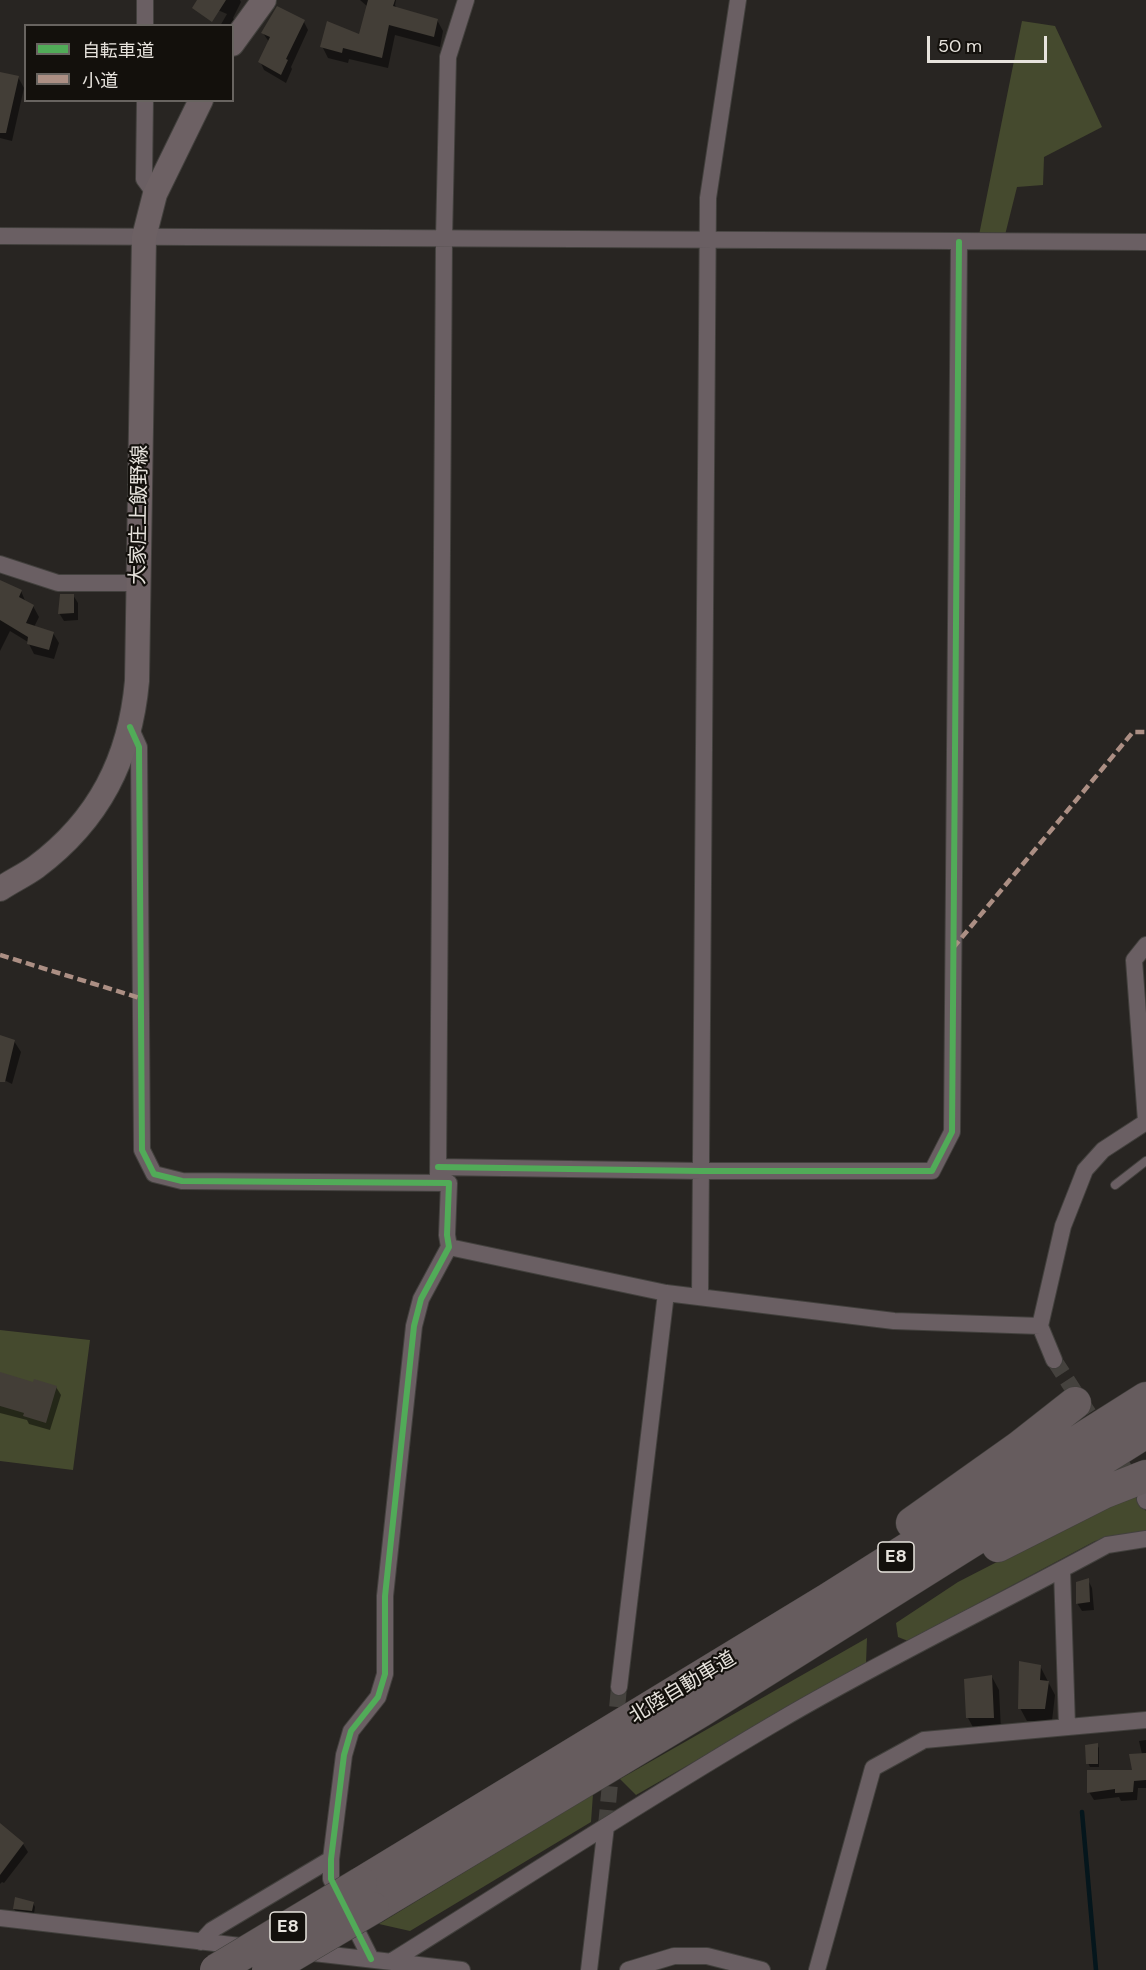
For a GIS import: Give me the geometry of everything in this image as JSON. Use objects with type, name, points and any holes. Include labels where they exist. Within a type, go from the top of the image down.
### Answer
[{"type":"highway","name":"北陸自動車道","points":[[268,1970],[367,1895],[644,1712],[996,1495],[1146,1398]]},
{"type":"highway","points":[[644,1712],[971,1482],[1075,1403]]},
{"type":"highway","name":"北陸自動車道","points":[[216,1970],[367,1895],[701,1711],[1146,1432]]},
{"type":"highway","points":[[701,1711],[768,1676],[956,1568],[1105,1492],[1146,1492]]},
{"type":"main road","points":[[234,41],[264,0]]},
{"type":"main road","name":"大家庄上飯野線","points":[[0,889],[35,867],[63,844],[91,813],[114,776],[124,752],[137,681],[144,237],[155,194],[200,102]]},
{"type":"street","points":[[145,0],[145,24]]},
{"type":"street","points":[[438,1175],[447,57],[466,0]]},
{"type":"street","points":[[700,1296],[708,198],[738,0]]},
{"type":"street","points":[[145,102],[144,179],[155,194]]},
{"type":"street","points":[[0,236],[1146,242]]},
{"type":"street","points":[[130,728],[139,747],[142,1150],[154,1174],[182,1181],[701,1171],[932,1172],[952,1132],[959,242]]},
{"type":"street","points":[[0,564],[58,583],[139,583]]},
{"type":"street","points":[[1054,1360],[1040,1326],[1063,1226],[1085,1170],[1103,1150],[1146,1121],[1134,960],[1146,945]]},
{"type":"street","points":[[371,1959],[331,1879],[331,1859],[344,1755],[351,1731],[378,1696],[385,1674],[385,1596],[414,1326],[421,1299],[449,1247],[447,1235],[448,1183],[438,1175]]},
{"type":"street","points":[[449,1247],[666,1293],[894,1321],[1040,1326]]},
{"type":"street","points":[[619,1687],[666,1293]]},
{"type":"street","points":[[392,1961],[551,1863],[606,1826],[853,1679],[1107,1545],[1146,1539]]},
{"type":"street","points":[[1062,1570],[1067,1726]]},
{"type":"street","points":[[817,1970],[873,1768],[924,1740],[1146,1720]]},
{"type":"street","points":[[590,1970],[606,1826]]},
{"type":"street","points":[[201,1942],[212,1930],[331,1859]]},
{"type":"street","points":[[0,1918],[462,1970]]},
{"type":"street","points":[[628,1970],[674,1956],[707,1956],[762,1970]]},
{"type":"street","points":[[348,1970],[371,1959]]},
{"type":"lane","points":[[1115,1185],[1146,1161]]},
{"type":"green space","points":[[1022,21],[1055,26],[1102,127],[1044,157],[1043,185],[1017,187],[1005,235],[979,235]]},
{"type":"green space","points":[[0,1330],[90,1340],[73,1470],[0,1461]]},
{"type":"green space","points":[[1133,1492],[1146,1511],[1146,1531],[1095,1541],[908,1641],[898,1637],[896,1623],[958,1582]]},
{"type":"green space","points":[[867,1638],[866,1663],[636,1795],[620,1779]]},
{"type":"green space","points":[[593,1794],[591,1822],[410,1931],[379,1924]]},
{"type":"building","points":[[197,0],[226,0],[212,22],[192,8]]},
{"type":"building","points":[[368,0],[395,0],[393,6],[438,19],[434,37],[389,25],[382,58],[343,48],[342,53],[320,47],[327,21],[359,34]]},
{"type":"building","points":[[277,6],[305,20],[286,59],[288,60],[281,75],[258,62],[270,37],[261,33]]},
{"type":"building","points":[[0,72],[19,76],[6,133],[0,133]]},
{"type":"building","points":[[0,580],[22,590],[19,597],[34,605],[26,623],[54,632],[49,650],[27,644],[28,637],[0,620]]},
{"type":"building","points":[[60,594],[74,594],[74,613],[58,614]]},
{"type":"building","points":[[0,1035],[15,1040],[5,1082],[0,1082]]},
{"type":"building","points":[[0,1372],[33,1382],[34,1379],[57,1386],[46,1423],[0,1406]]},
{"type":"building","points":[[1089,1578],[1090,1602],[1076,1604],[1076,1582]]},
{"type":"building","points":[[1019,1661],[1041,1665],[1040,1680],[1049,1681],[1045,1709],[1018,1709]]},
{"type":"building","points":[[992,1675],[994,1718],[966,1718],[964,1679]]},
{"type":"building","points":[[1098,1743],[1098,1764],[1086,1764],[1085,1745]]},
{"type":"building","points":[[1146,1753],[1146,1780],[1134,1781],[1133,1792],[1115,1793],[1115,1789],[1087,1793],[1087,1770],[1132,1770],[1129,1754]]},
{"type":"building","points":[[0,1823],[24,1843],[0,1875]]},
{"type":"building","points":[[15,1897],[34,1902],[32,1911],[13,1909]]},
{"type":"waterway","points":[[1082,1812],[1096,1970]]},
{"type":"tunnel","points":[[1054,1360],[1135,1485]]},
{"type":"tunnel","points":[[615,1731],[619,1687]]},
{"type":"tunnel","points":[[606,1826],[612,1762]]},
{"type":"marked path","points":[[953,948],[1133,732],[1146,732]]},
{"type":"marked path","points":[[0,955],[140,998]]},
{"type":"cycle path","points":[[438,1167],[701,1171],[932,1171],[952,1132],[959,242]]},
{"type":"cycle path","points":[[130,727],[139,747],[142,1150],[154,1174],[182,1181],[449,1183],[447,1235],[449,1247],[421,1299],[414,1326],[385,1596],[385,1674],[378,1697],[351,1731],[344,1755],[331,1859],[331,1879],[371,1959]]}]
